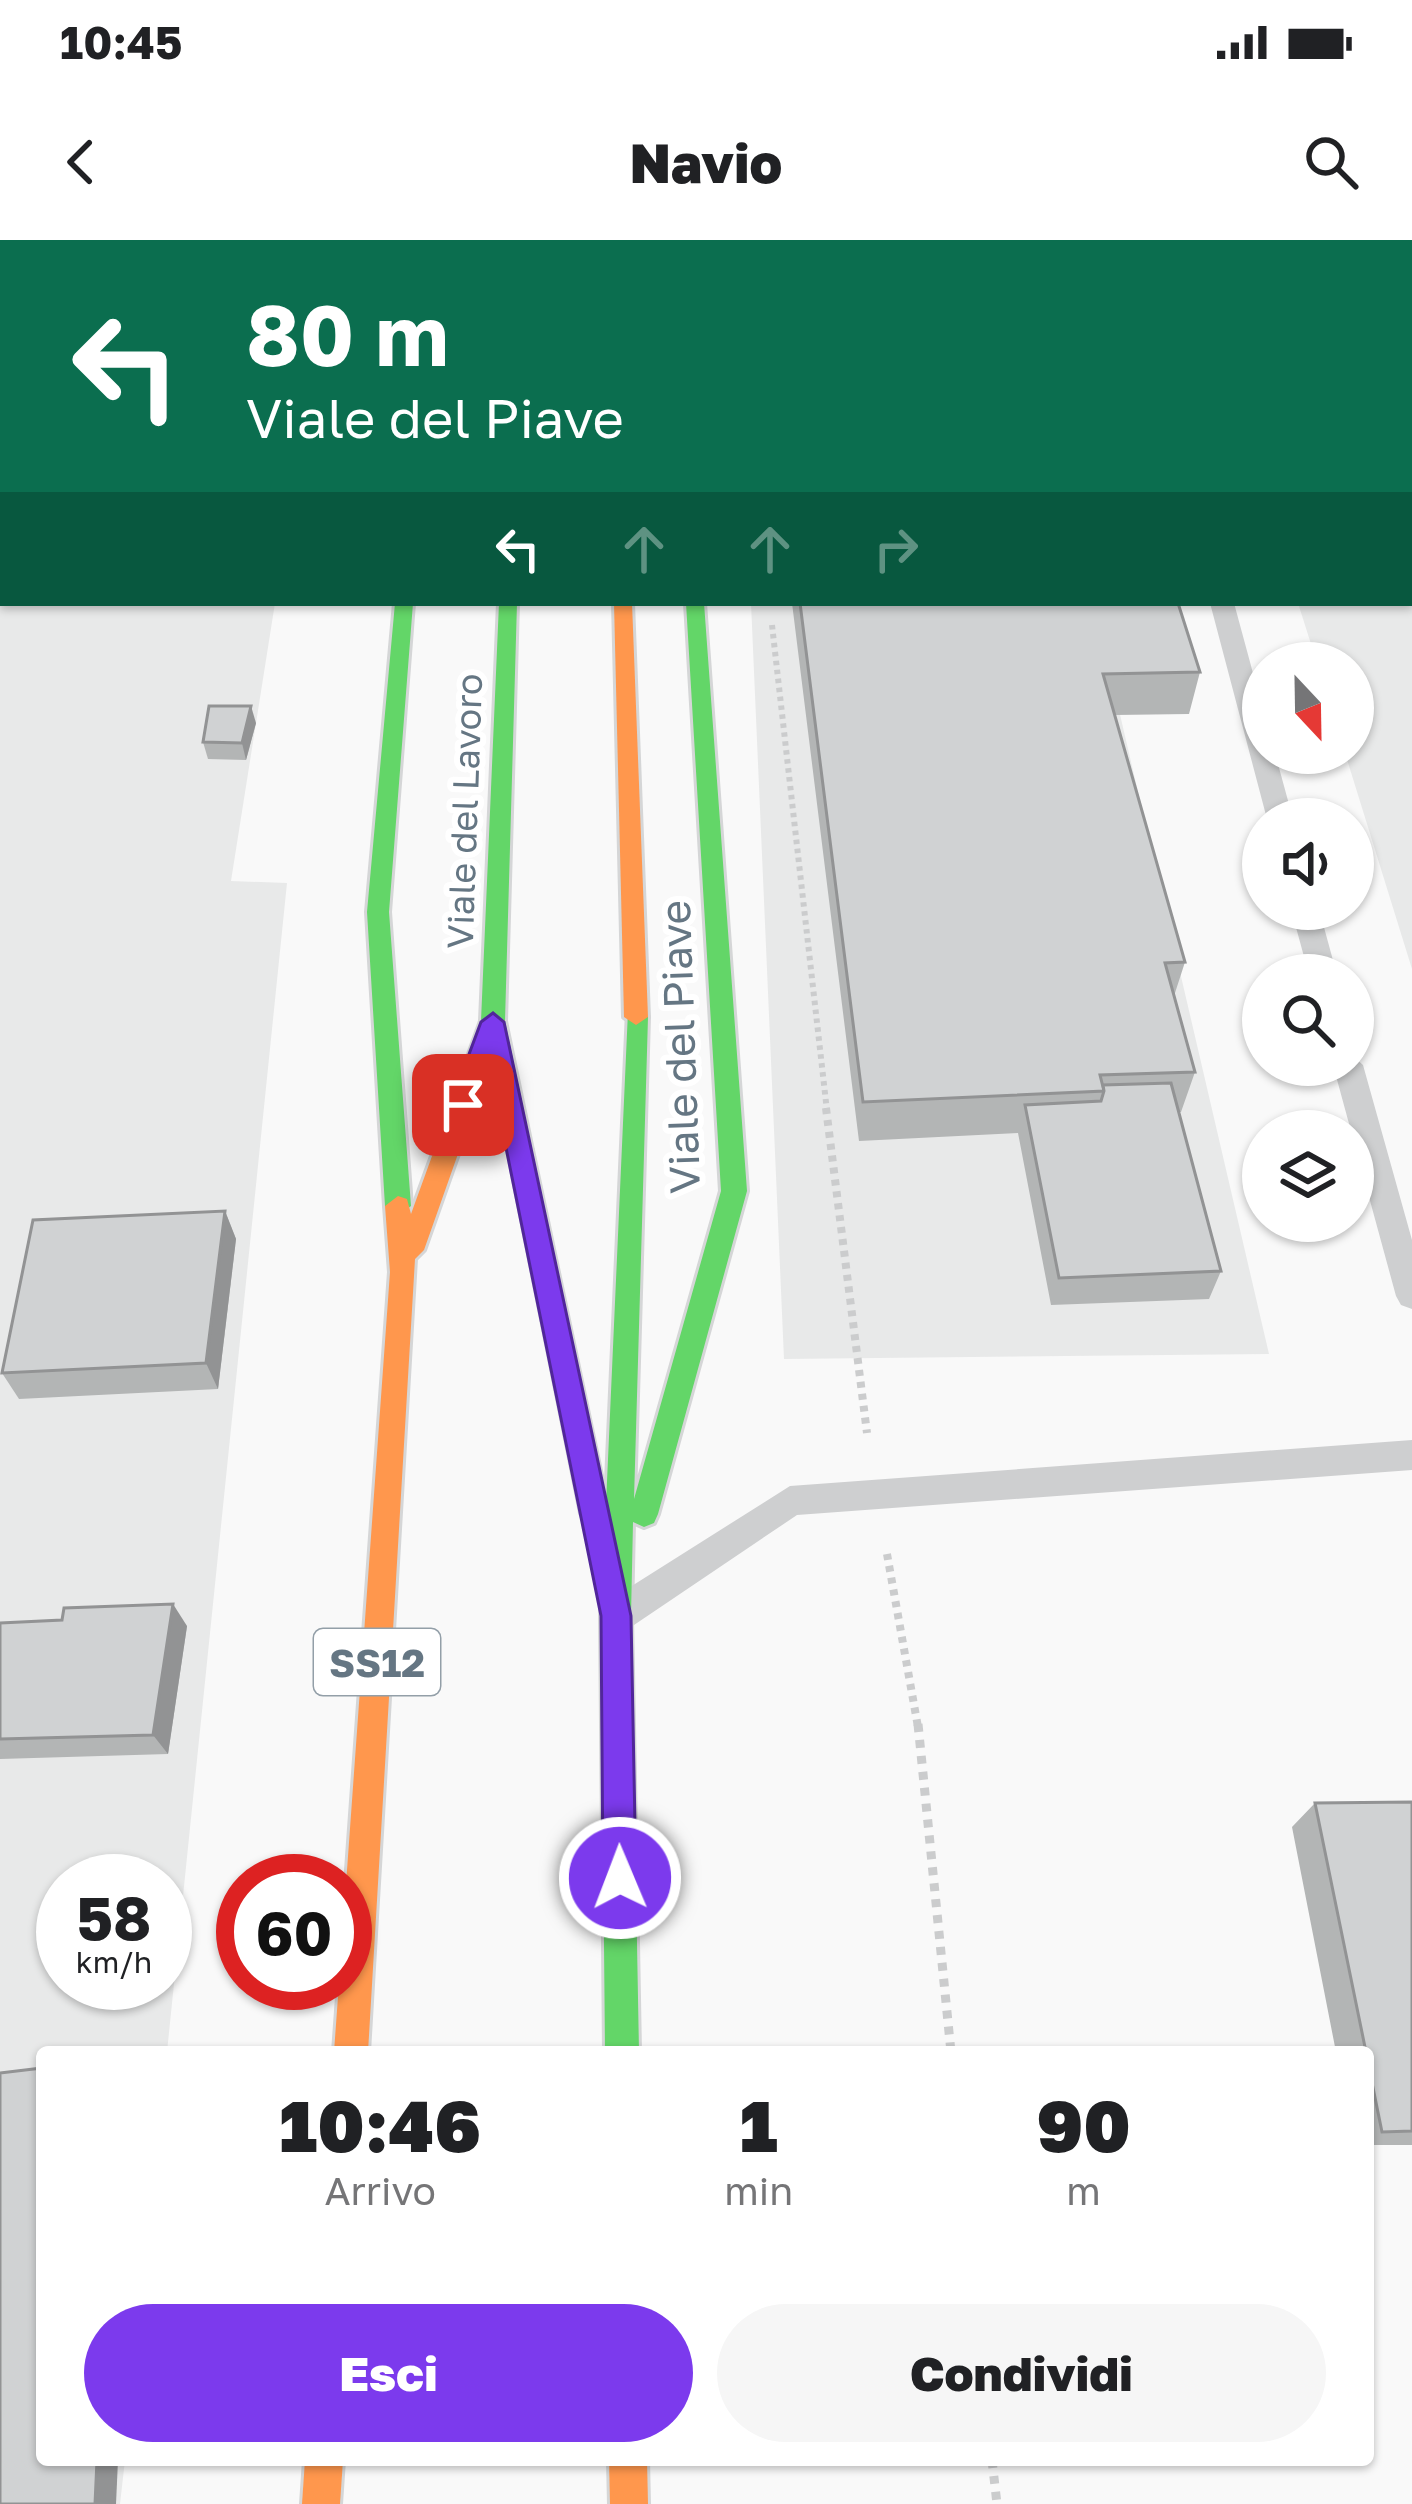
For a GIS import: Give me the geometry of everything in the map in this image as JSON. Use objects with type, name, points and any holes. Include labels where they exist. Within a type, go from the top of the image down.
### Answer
[{"type":"main road","points":[[403,1272],[378,912],[404,606]]},
{"type":"main road","name":"Viale del Lavoro","points":[[493,1022],[508,606]]},
{"type":"main road","name":"Viale del Piave","points":[[622,2046],[616,1616],[637,1002],[623,606]]},
{"type":"main road","name":"Viale del Piave","points":[[616,1616],[734,1191],[695,606]]},
{"type":"main road","name":"SS12","points":[[351,2046],[403,1272],[493,1022]]},
{"type":"main road","name":"Viale del Piave","points":[[493,1022],[616,1616]]},
{"type":"main road","points":[[321,2504],[324,2466]]},
{"type":"main road","points":[[628,2466],[628,2504]]},
{"type":"lane","points":[[1223,606],[1274,798]]},
{"type":"lane","points":[[1354,1086],[1412,1296]]},
{"type":"lane","points":[[616,1616],[790,1501],[876,1491],[1412,1455]]},
{"type":"path","points":[[770,606],[851,1326],[918,1722],[951,2046]]},
{"type":"path","points":[[993,2466],[997,2504]]},
{"type":"shaded area","points":[[0,606],[275,606],[231,881],[287,883],[187,1854],[36,1854],[36,2010],[171,2010],[168,2046],[36,2046],[36,2466],[124,2466],[120,2504],[0,2504]]},
{"type":"shaded area","points":[[751,606],[1095,606],[1269,1354],[784,1359]]},
{"type":"shaded area","points":[[1299,606],[1412,606],[1412,969],[1374,846],[1374,798],[1359,798],[1352,774],[1374,774],[1374,642],[1310,642]]},
{"type":"building","points":[[800,606],[1179,606],[1200,672],[1103,674],[1185,962],[1165,963],[1195,1072],[1100,1075],[1104,1091],[863,1102]]},
{"type":"building","points":[[209,706],[251,706],[242,743],[203,742]]},
{"type":"building","points":[[1171,1083],[1221,1271],[1059,1278],[1025,1105],[1101,1101],[1103,1085]]},
{"type":"building","points":[[225,1211],[206,1363],[2,1373],[33,1220]]},
{"type":"building","points":[[173,1604],[153,1735],[0,1739],[0,1623],[62,1620],[64,1608]]},
{"type":"building","points":[[1412,1802],[1412,2131],[1382,2132],[1374,2093],[1374,2046],[1365,2046],[1315,1803]]},
{"type":"building","points":[[36,2069],[36,2466],[97,2466],[95,2504],[0,2504],[0,2073]]},
{"type":"traffic: fast","points":[[398,1206],[378,912],[404,606]]},
{"type":"traffic: fast","points":[[508,606],[493,1021],[520,1150]]},
{"type":"traffic: fast","points":[[644,1514],[734,1191],[695,606]]},
{"type":"traffic: fast","points":[[622,2046],[616,1616],[636,1017]]},
{"type":"traffic: slow","points":[[623,606],[636,1017]]},
{"type":"traffic: slow","points":[[411,1250],[493,1021]]},
{"type":"traffic: slow","points":[[520,1150],[595,1513]]},
{"type":"traffic: slow","points":[[351,2046],[403,1272],[398,1206]]},
{"type":"traffic: slow","points":[[321,2504],[324,2466]]},
{"type":"traffic: slow","points":[[628,2466],[629,2504]]},
{"type":"route","points":[[463,1105],[493,1022],[616,1616],[620,1878]]}]
